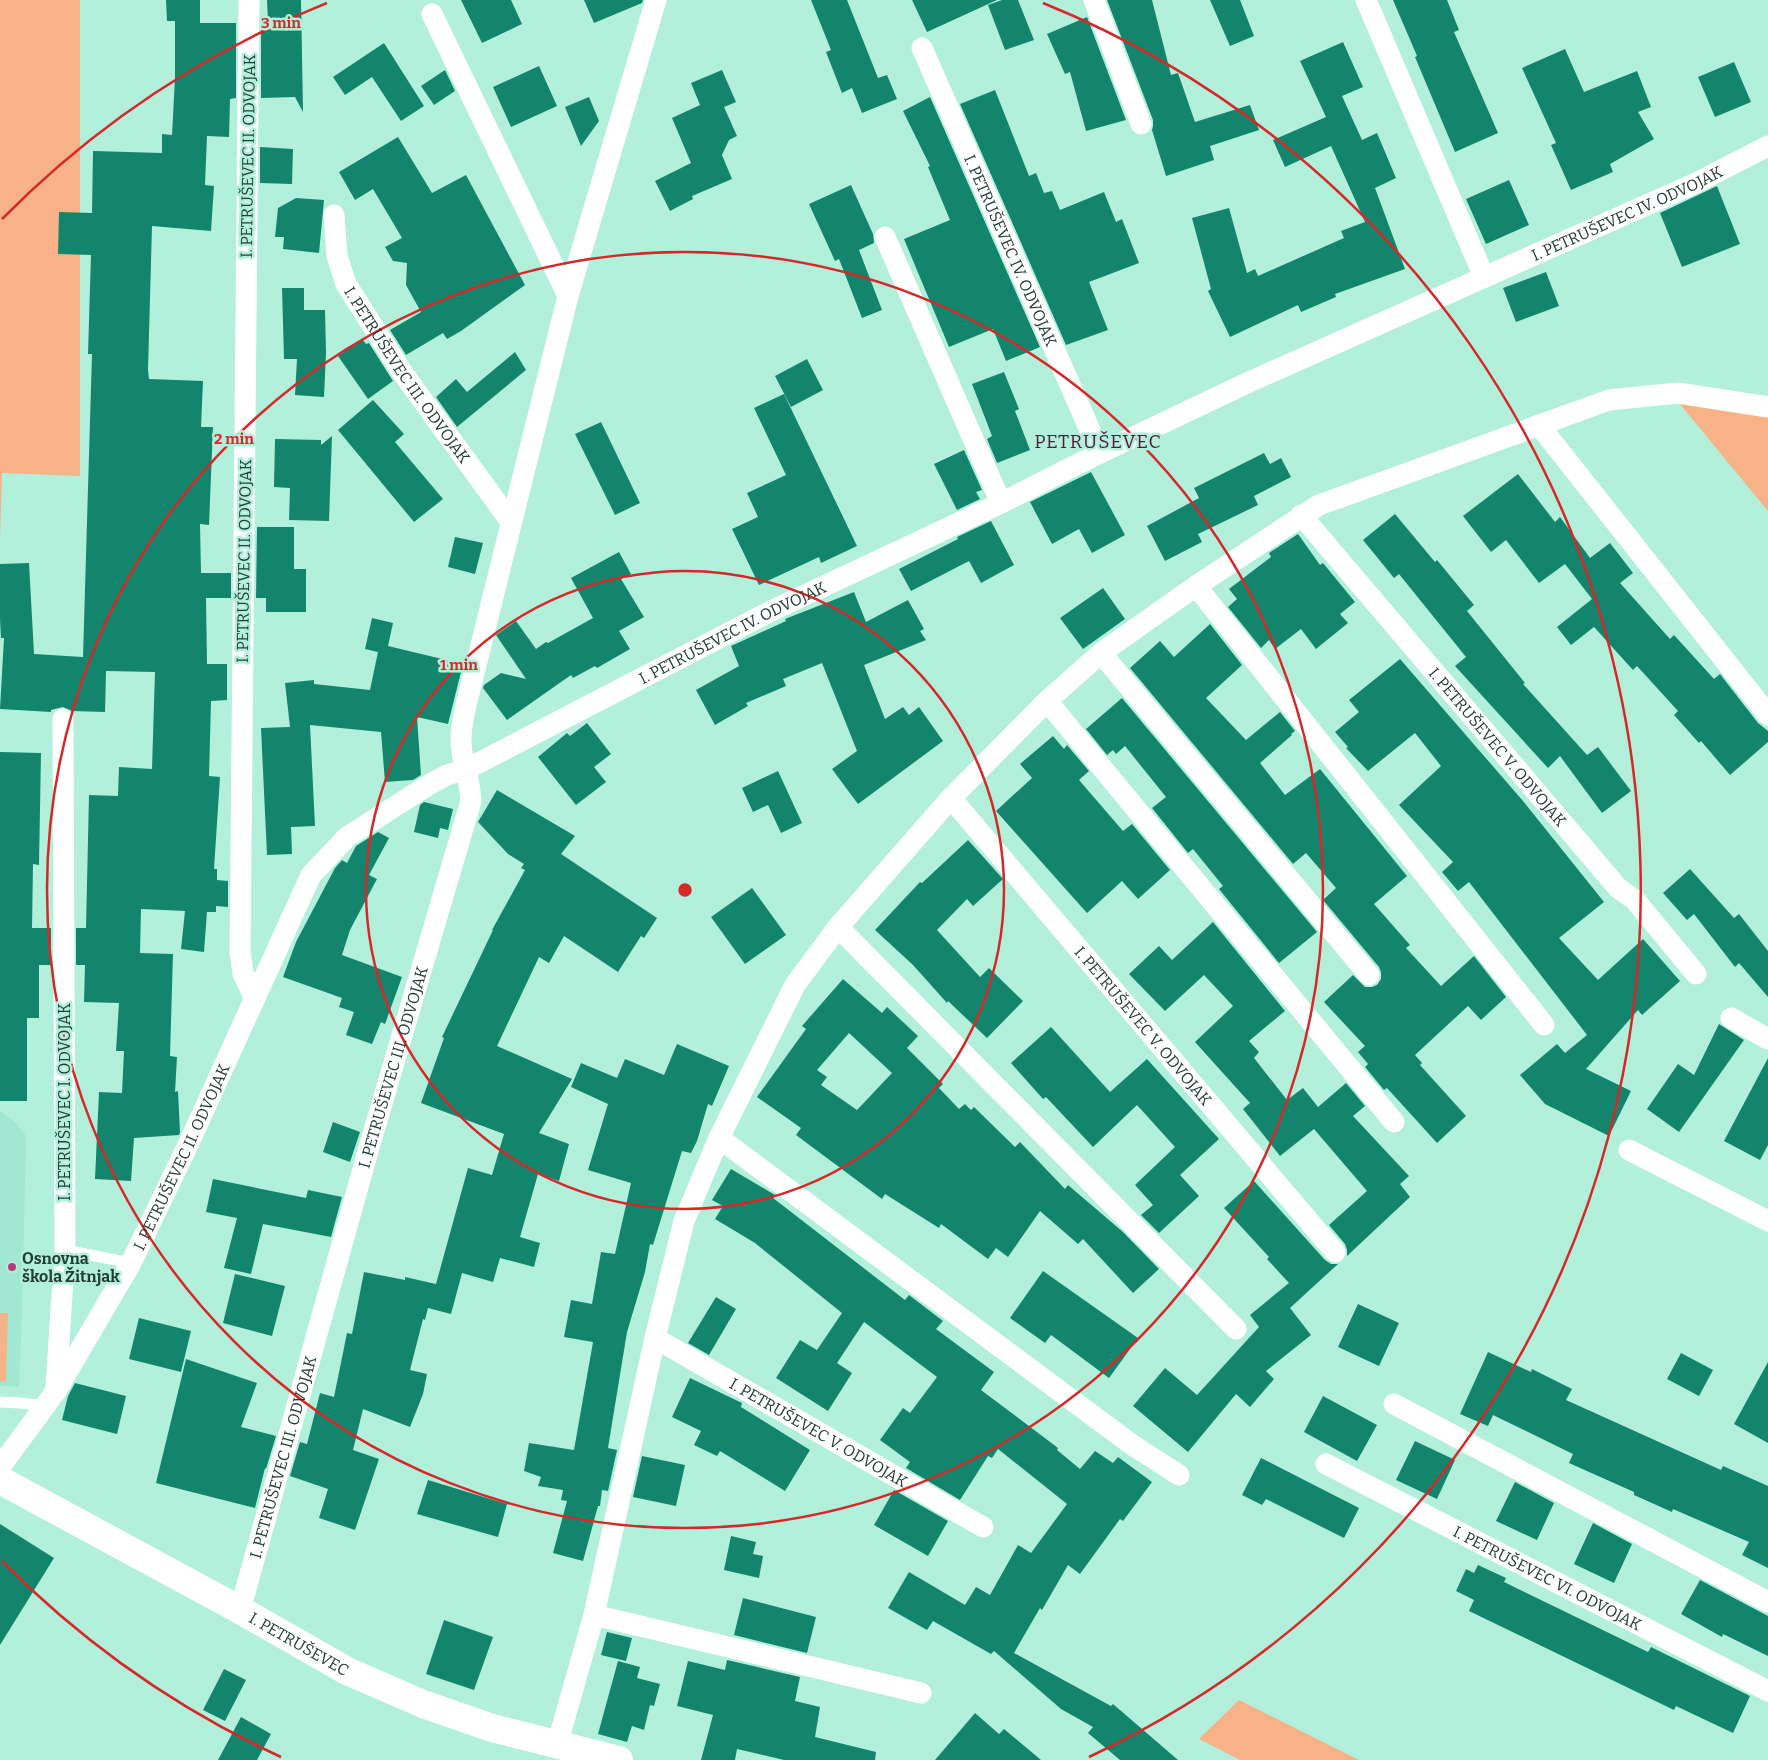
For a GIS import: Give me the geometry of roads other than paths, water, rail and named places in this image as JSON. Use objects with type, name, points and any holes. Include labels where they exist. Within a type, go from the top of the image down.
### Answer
[{"type":"street","name":"I. PETRUŠEVEC II. ODVOJAK","points":[[250,0],[240,952],[243,973],[256,999]]},
{"type":"street","name":"I. PETRUŠEVEC III. ODVOJAK","points":[[240,1610],[368,1151],[471,801],[470,784],[462,751],[462,732],[466,705],[568,296],[656,0]]},
{"type":"street","points":[[1094,0],[1141,124]]},
{"type":"street","points":[[1366,0],[1484,278]]},
{"type":"street","points":[[432,14],[568,296]]},
{"type":"street","name":"I. PETRUŠEVEC IV. ODVOJAK","points":[[922,48],[1100,453]]},
{"type":"street","name":"I. PETRUŠEVEC IV. ODVOJAK","points":[[467,769],[771,611],[1001,503],[1100,453],[1249,382],[1696,183],[1768,146]]},
{"type":"street","name":"I. PETRUŠEVEC III. ODVOJAK","points":[[334,215],[336,256],[346,284],[402,372],[511,522]]},
{"type":"street","points":[[885,237],[1001,503]]},
{"type":"street","points":[[556,1745],[594,1615],[654,1338],[684,1220],[719,1138],[795,985],[838,927],[951,798],[1047,701],[1101,654],[1196,586],[1301,515],[1319,505],[1609,400],[1678,393],[1768,407]]},
{"type":"street","points":[[1539,425],[1768,715]]},
{"type":"street","name":"I. PETRUŠEVEC V. ODVOJAK","points":[[1301,515],[1618,888],[1635,900],[1696,974]]},
{"type":"street","points":[[1196,586],[1544,1026]]},
{"type":"street","points":[[1101,654],[1369,975]]},
{"type":"street","points":[[1047,701],[1394,1122]]},
{"type":"street","name":"I. PETRUŠEVEC I. ODVOJAK","points":[[51,1399],[65,1250],[63,719]]},
{"type":"street","name":"I. PETRUŠEVEC II. ODVOJAK","points":[[51,1399],[131,1263],[256,999],[311,875],[346,838],[430,784],[447,775],[467,769]]},
{"type":"street","name":"I. PETRUŠEVEC V. ODVOJAK","points":[[951,798],[1335,1252]]},
{"type":"street","points":[[838,927],[1236,1329]]},
{"type":"street","points":[[1731,1018],[1768,1039]]},
{"type":"street","points":[[719,1138],[1131,1444],[1180,1475]]},
{"type":"street","points":[[1629,1150],[1768,1221]]},
{"type":"street","name":"I. PETRUŠEVEC V. ODVOJAK","points":[[654,1338],[983,1527]]},
{"type":"street","points":[[0,1467],[51,1399]]},
{"type":"street","points":[[1394,1404],[1768,1602]]},
{"type":"street","name":"I. PETRUŠEVEC VI. ODVOJAK","points":[[1326,1464],[1768,1691]]},
{"type":"street","name":"I. PETRUŠEVEC","points":[[0,1480],[240,1610],[347,1671],[423,1704],[492,1728],[619,1760]]},
{"type":"street","points":[[594,1615],[920,1693]]},
{"type":"lane","points":[[65,1250],[131,1263]]},
{"type":"lane","points":[[0,1402],[51,1399]]},
{"type":"place","name":"Osnovna škola Žitnjak","points":[[12,1267]]},
{"type":"district","name":"PETRUŠEVEC","points":[[1098,441]]}]
